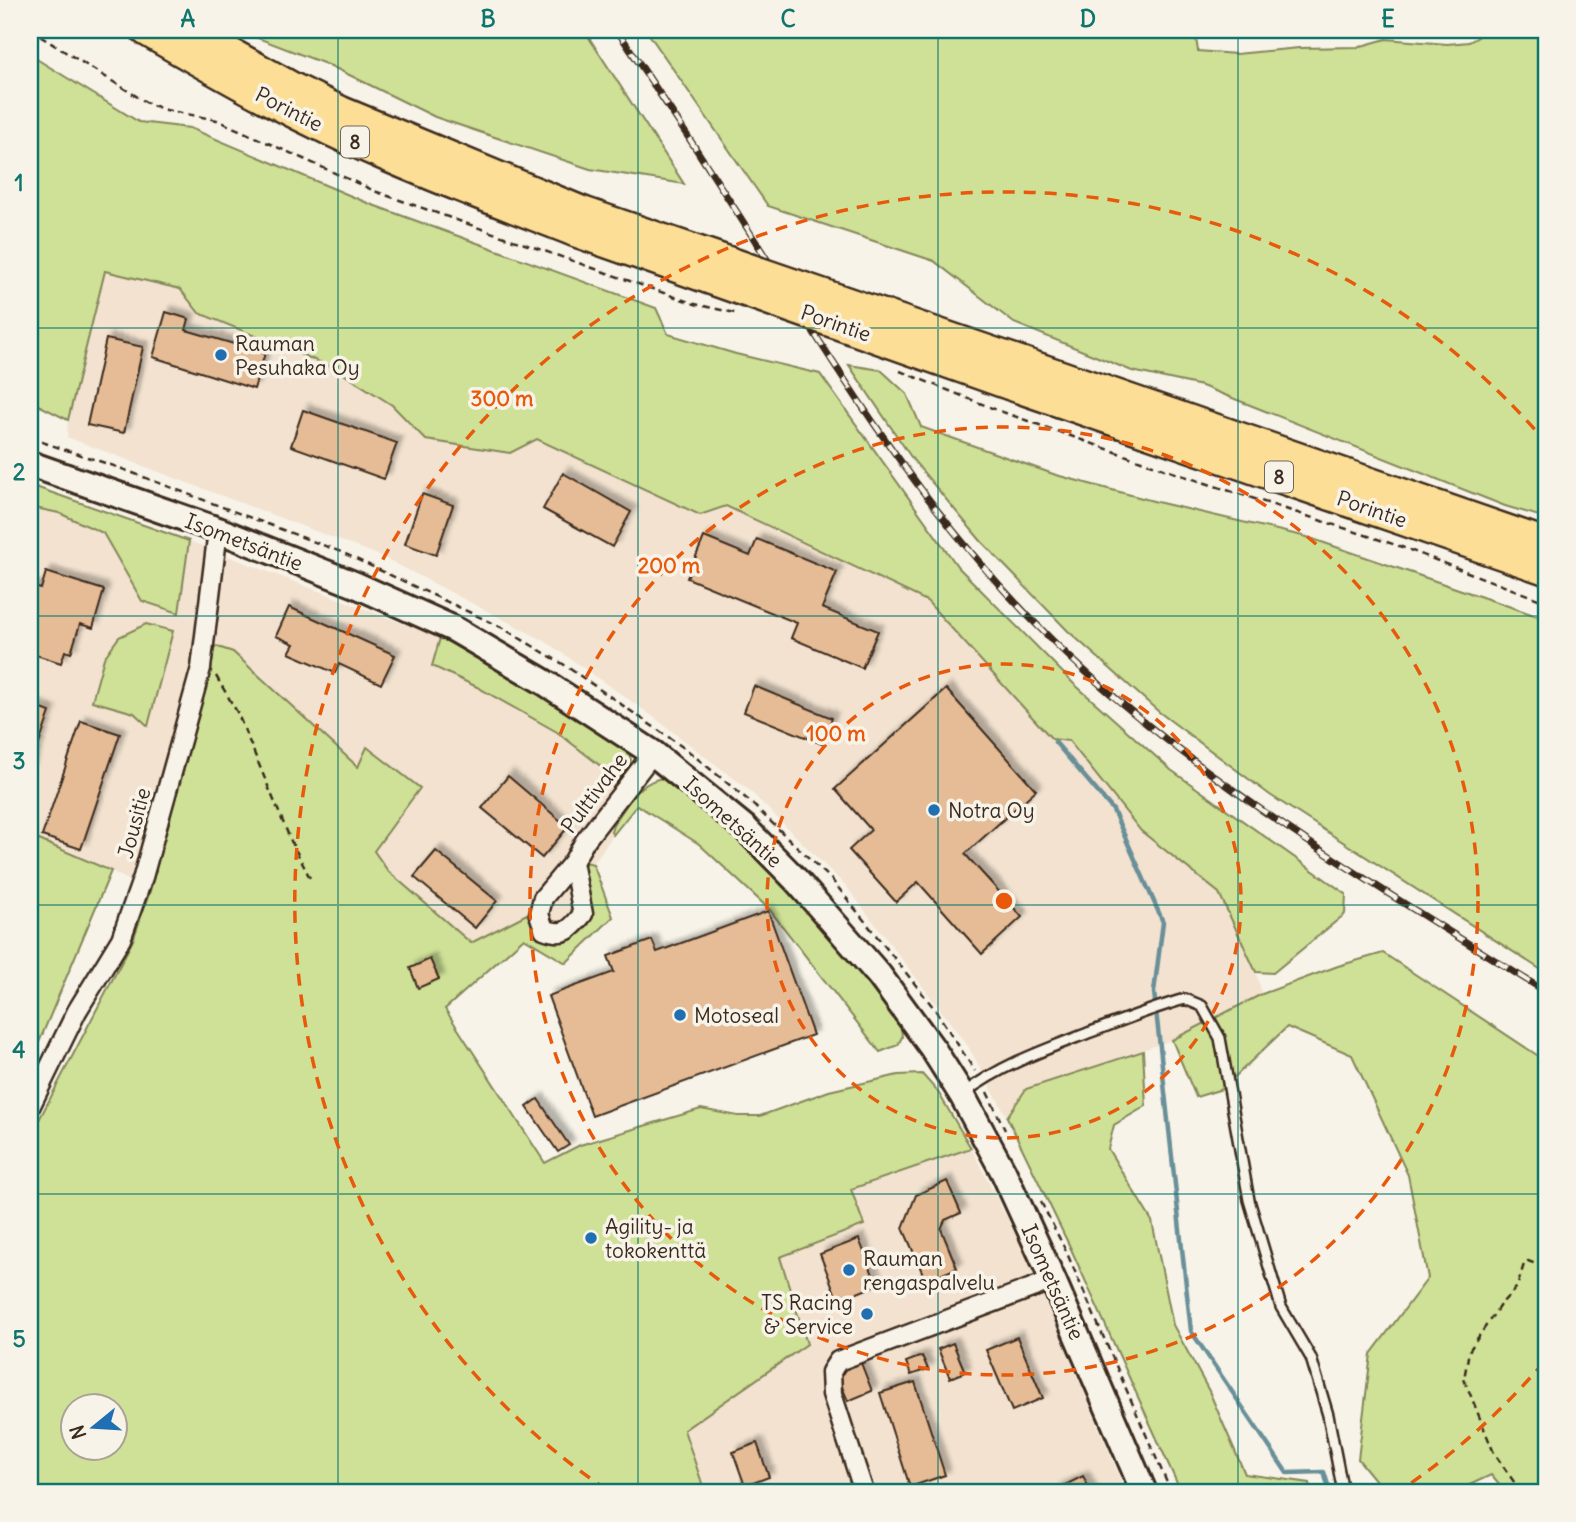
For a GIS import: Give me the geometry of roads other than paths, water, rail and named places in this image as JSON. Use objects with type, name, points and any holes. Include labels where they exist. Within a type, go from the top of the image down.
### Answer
[{"type":"highway","name":"Porintie","points":[[146,30],[216,72],[392,158],[1016,373],[1546,569]]},
{"type":"highway","name":"Porintie","points":[[188,30],[294,89],[578,221]]},
{"type":"highway","name":"Porintie","points":[[1016,373],[1546,544]]},
{"type":"main road","name":"Isometsäntie","points":[[30,464],[218,530],[454,629],[544,682],[653,753],[745,828],[797,881],[879,975],[933,1049],[972,1087],[1003,1171],[1144,1492]]},
{"type":"street","name":"Jousitie","points":[[30,1107],[77,1011],[121,939],[143,877],[201,668],[218,530]]},
{"type":"street","name":"Pulttivahe","points":[[573,862],[585,841],[653,753]]},
{"type":"street","points":[[864,1492],[832,1394],[831,1372],[838,1361],[1053,1280]]},
{"type":"lane","points":[[972,1087],[1015,1060],[1156,1007],[1185,999],[1202,1006],[1220,1038],[1249,1200],[1281,1307],[1311,1358],[1328,1415],[1343,1492]]},
{"type":"waterway","points":[[1055,742],[1113,810],[1163,922],[1154,992],[1191,1331],[1287,1473],[1324,1472],[1330,1492]]},
{"type":"railway","points":[[617,30],[900,461],[1010,597],[1108,692],[1227,786],[1353,871],[1546,992]]},
{"type":"place","name":"Rauman Pesuhaka Oy","points":[[221,355]]},
{"type":"place","name":"Notra Oy","points":[[934,810]]},
{"type":"place","name":"Motoseal","points":[[680,1015]]},
{"type":"place","name":"Agility- ja tokokenttä","points":[[591,1238]]},
{"type":"place","name":"Rauman rengaspalvelu","points":[[849,1270]]},
{"type":"place","name":"TS Racing & Service","points":[[867,1314]]}]
